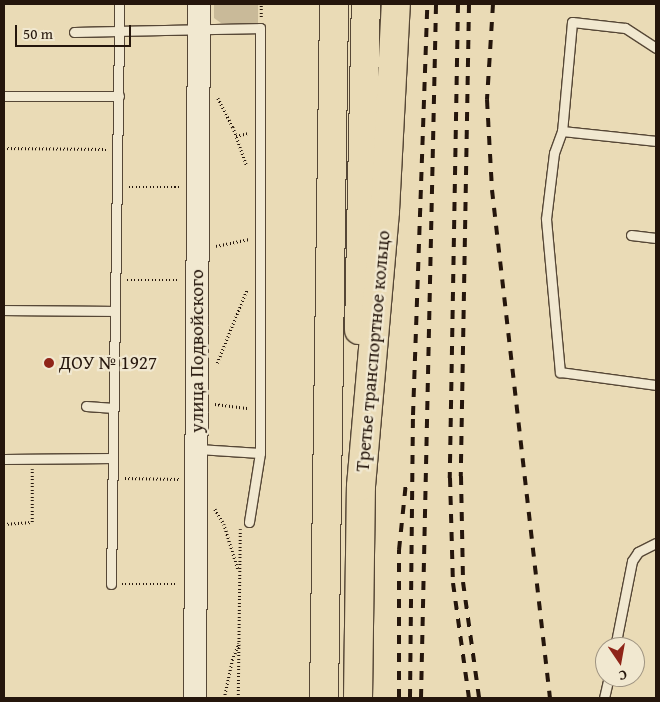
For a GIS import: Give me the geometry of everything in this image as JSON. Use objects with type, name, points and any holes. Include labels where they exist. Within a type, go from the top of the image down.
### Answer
[{"type":"main road","name":"Третье транспортное кольцо","points":[[324,698],[334,4]]},
{"type":"main road","name":"Третье транспортное кольцо","points":[[358,698],[361,486],[360,235],[366,4]]},
{"type":"main road","name":"Третье транспортное кольцо","points":[[361,486],[385,211],[396,4]]},
{"type":"street","name":"улица Подвойского","points":[[195,698],[199,4]]},
{"type":"lane","points":[[111,584],[119,4]]},
{"type":"lane","points":[[656,48],[625,28],[572,22],[562,131],[554,153],[546,219],[560,372],[656,385]]},
{"type":"lane","points":[[74,32],[260,28],[258,237],[260,453],[249,522]]},
{"type":"lane","points":[[4,96],[78,91],[119,96]]},
{"type":"lane","points":[[562,131],[656,141]]},
{"type":"lane","points":[[631,235],[656,238]]},
{"type":"lane","points":[[4,300],[4,310],[115,311]]},
{"type":"lane","points":[[86,406],[114,408]]},
{"type":"lane","points":[[196,449],[260,453]]},
{"type":"lane","points":[[4,459],[113,458]]},
{"type":"lane","points":[[617,637],[632,561],[638,552],[656,543]]},
{"type":"path","points":[[216,93],[233,127],[259,201]]},
{"type":"path","points":[[4,148],[118,149]]},
{"type":"path","points":[[117,187],[180,187]]},
{"type":"path","points":[[214,247],[258,237]]},
{"type":"path","points":[[213,372],[258,262]]},
{"type":"path","points":[[116,280],[180,280]]},
{"type":"path","points":[[206,404],[259,409]]},
{"type":"path","points":[[4,524],[32,522],[32,459]]},
{"type":"path","points":[[112,478],[180,478]]},
{"type":"path","points":[[210,501],[224,524],[239,572]]},
{"type":"path","points":[[238,698],[240,524],[249,522]]},
{"type":"path","points":[[111,584],[180,584]]},
{"type":"path","points":[[224,698],[232,660],[240,642]]},
{"type":"shaded area","points":[[214,4],[258,4],[258,23],[221,23],[214,18]]},
{"type":"railway","points":[[410,698],[413,415],[427,4]]},
{"type":"railway","points":[[421,698],[436,4]]},
{"type":"railway","points":[[458,4],[450,478],[453,583],[469,698]]},
{"type":"railway","points":[[469,4],[461,476],[463,582],[479,698]]},
{"type":"railway","points":[[493,4],[487,100],[492,190],[550,698]]},
{"type":"railway","points":[[399,698],[399,550],[406,482]]},
{"type":"place","name":"ДОУ № 1927","points":[[49,363]]}]
